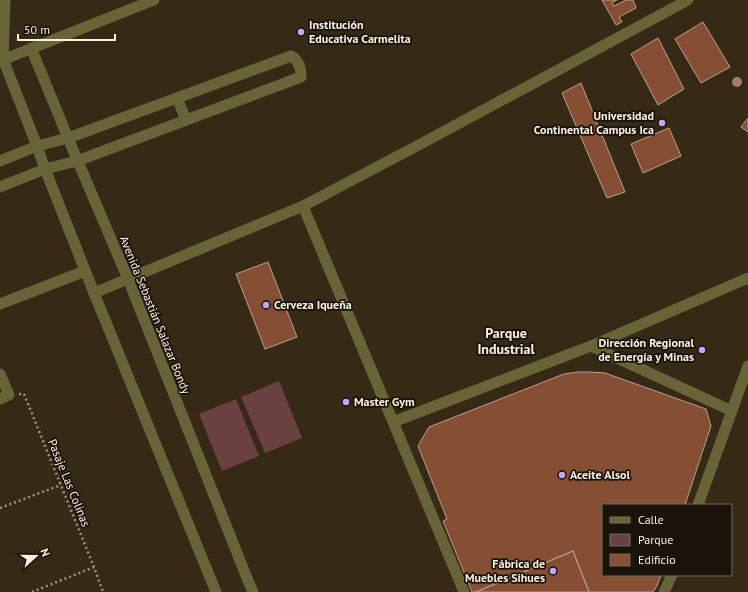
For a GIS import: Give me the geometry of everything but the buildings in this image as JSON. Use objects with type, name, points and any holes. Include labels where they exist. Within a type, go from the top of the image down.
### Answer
[{"type":"street","points":[[6,0],[2,60],[85,271],[216,592]]},
{"type":"street","points":[[2,60],[154,0]]},
{"type":"street","points":[[94,293],[303,206],[688,0]]},
{"type":"street","name":"Avenida Sebastián Salazar Bondy","points":[[31,48],[77,161],[128,279],[253,592]]},
{"type":"street","points":[[0,160],[37,146],[68,138],[291,56],[297,61],[301,71],[301,77],[77,161],[44,169],[0,187]]},
{"type":"street","points":[[177,98],[186,120]]},
{"type":"street","points":[[303,206],[464,592]]},
{"type":"street","points":[[0,304],[85,271]]},
{"type":"street","points":[[393,422],[591,346],[748,278]]},
{"type":"street","points":[[591,346],[732,411]]},
{"type":"street","points":[[698,504],[748,366]]},
{"type":"street","points":[[0,374],[5,397]]},
{"type":"street","points":[[664,592],[672,576]]},
{"type":"path","name":"Pasaje Las Colinas","points":[[5,397],[24,394],[103,592]]},
{"type":"path","points":[[0,508],[61,485]]},
{"type":"path","points":[[32,592],[94,567]]},
{"type":"green space","points":[[279,381],[302,438],[265,453],[241,397]]},
{"type":"green space","points":[[236,399],[259,456],[222,471],[199,414]]},
{"type":"place","name":"Institución Educativa Carmelita","points":[[301,32]]},
{"type":"place","name":"Universidad Continental Campus Ica","points":[[662,123]]},
{"type":"place","name":"Cerveza Iqueña","points":[[266,305]]},
{"type":"place","name":"Dirección Regional de Energía y Minas","points":[[702,350]]},
{"type":"place","name":"Master Gym","points":[[346,402]]},
{"type":"place","name":"Aceite Alsol","points":[[562,475]]},
{"type":"place","name":"Fábrica de Muebles Sihues","points":[[553,571]]},
{"type":"district","name":"Parque Industrial","points":[[506,342]]}]
